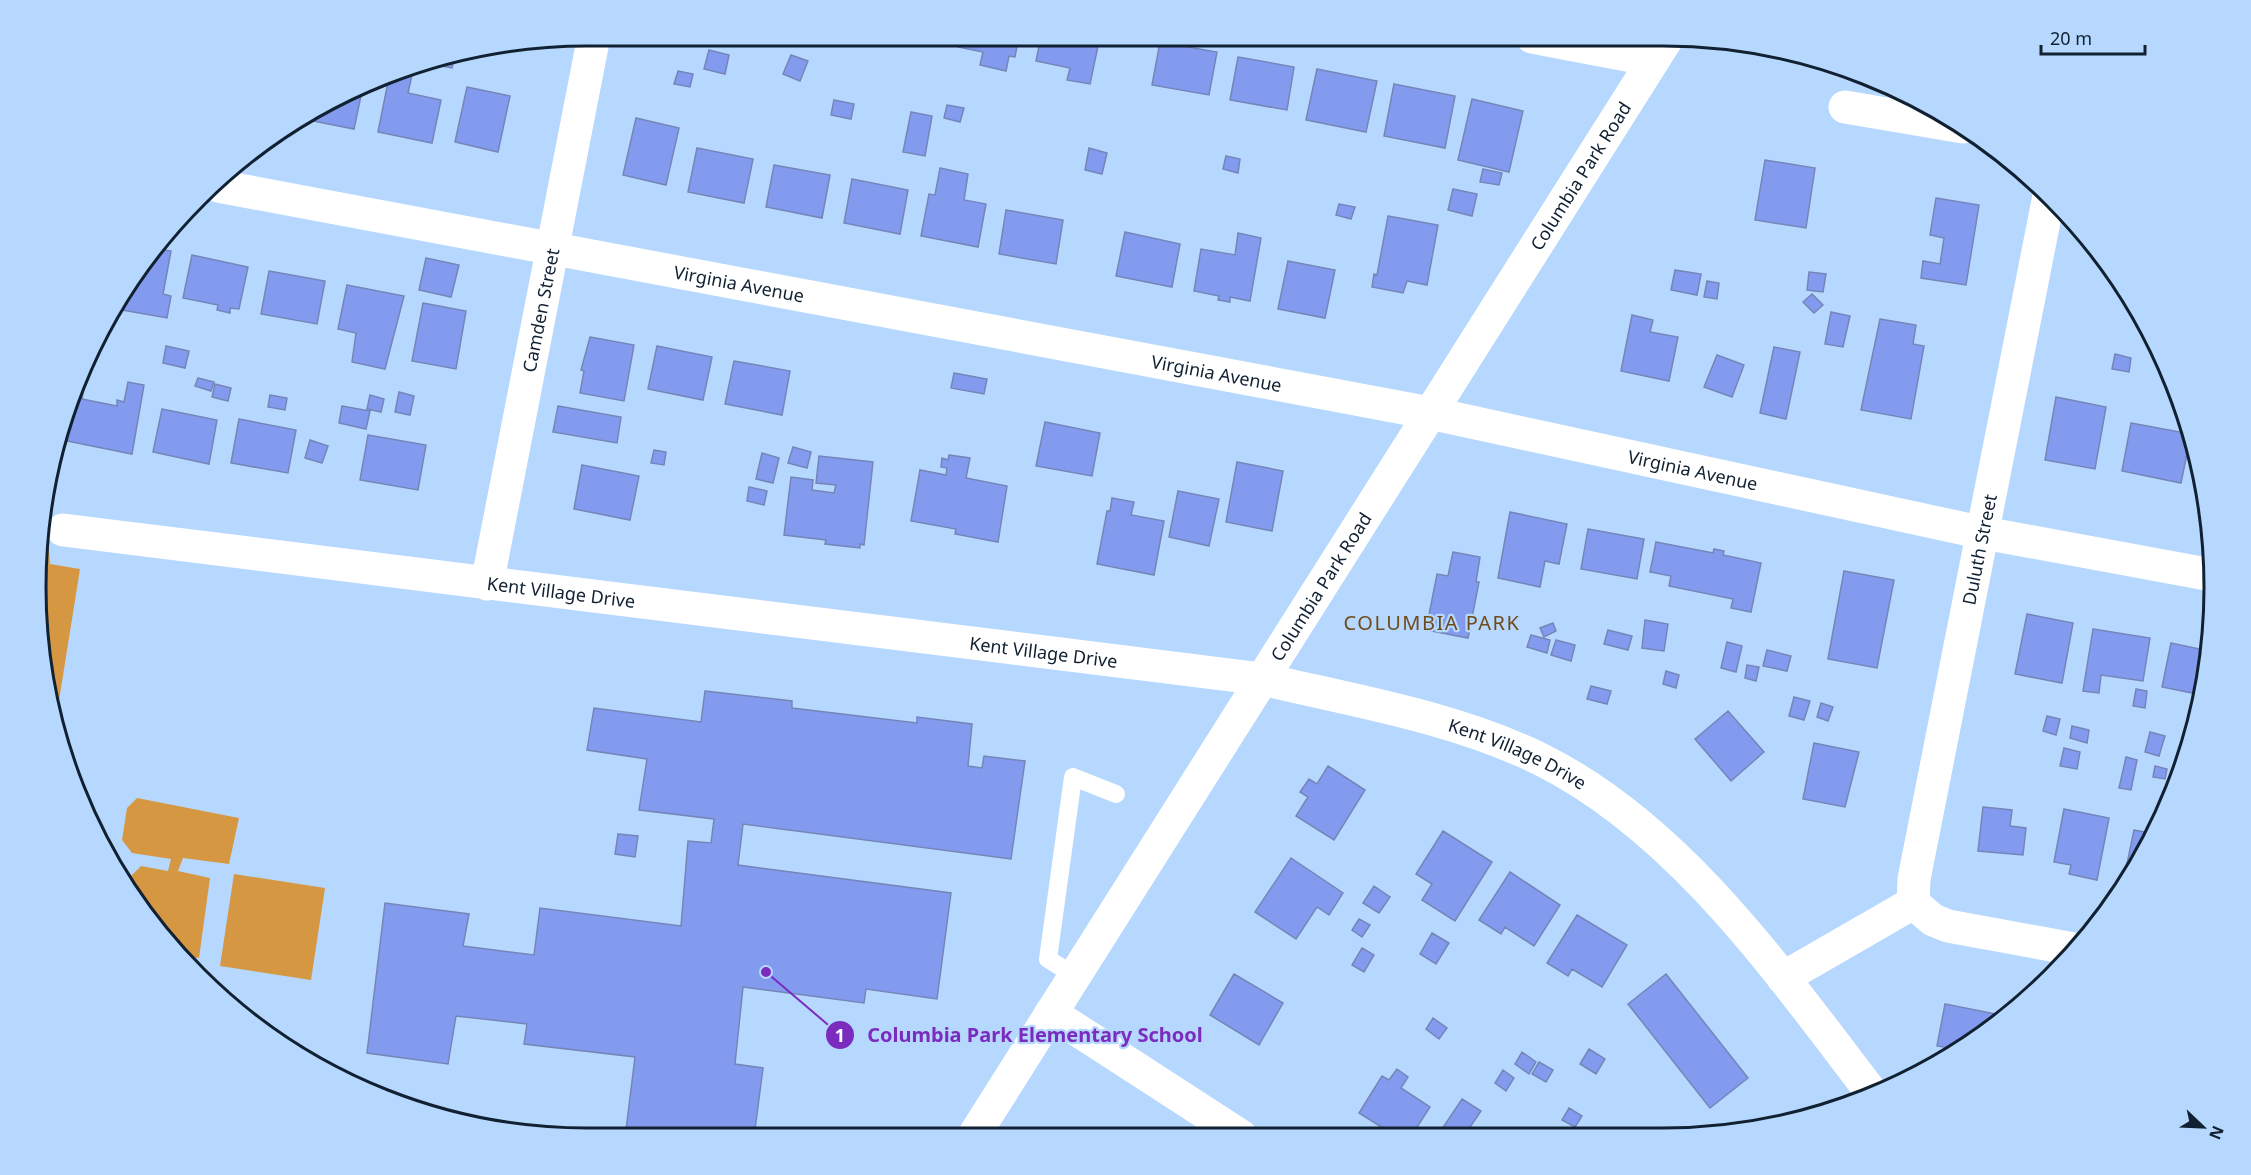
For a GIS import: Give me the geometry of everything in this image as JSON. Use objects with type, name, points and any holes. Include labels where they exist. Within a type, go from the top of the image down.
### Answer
[{"type":"street","name":"Camden Street","points":[[487,584],[592,46]]},
{"type":"street","points":[[1628,46],[1660,49]]},
{"type":"street","name":"Columbia Park Road","points":[[979,1128],[1660,49]]},
{"type":"street","points":[[1845,107],[1941,123]]},
{"type":"street","name":"Virginia Avenue","points":[[224,187],[1430,413],[1984,533],[2204,573]]},
{"type":"street","name":"Duluth Street","points":[[1913,903],[1914,879],[2047,206]]},
{"type":"street","name":"Kent Village Drive","points":[[63,530],[1262,679],[1449,724],[1539,759],[1613,802],[1670,853],[1783,978],[1868,1088]]},
{"type":"street","points":[[1783,978],[1913,903],[1933,920],[1948,926],[2067,948]]},
{"type":"street","points":[[1051,1013],[1229,1128]]},
{"type":"lane","points":[[1075,976],[1048,959],[1073,777],[1116,794]]},
{"type":"shaded area","points":[[49,546],[50,564],[80,569],[59,701],[51,658],[48,623],[46,588]]},
{"type":"shaded area","points":[[137,798],[239,818],[229,864],[183,858],[178,871],[210,878],[199,958],[193,957],[158,917],[131,877],[141,866],[168,871],[171,859],[132,853],[122,840],[127,808]]},
{"type":"shaded area","points":[[234,874],[325,888],[311,980],[220,966]]},
{"type":"building","points":[[1017,46],[1015,57],[1009,56],[1006,71],[980,65],[983,52],[958,47]]},
{"type":"building","points":[[1039,46],[1098,46],[1090,84],[1067,80],[1070,68],[1036,61]]},
{"type":"building","points":[[1159,46],[1183,46],[1217,52],[1209,95],[1152,85]]},
{"type":"building","points":[[709,50],[729,55],[725,74],[704,69]]},
{"type":"building","points":[[791,55],[808,61],[800,81],[783,74]]},
{"type":"building","points":[[1238,57],[1294,67],[1287,110],[1230,100]]},
{"type":"building","points":[[1317,69],[1377,81],[1366,132],[1306,120]]},
{"type":"building","points":[[678,71],[693,74],[690,87],[674,84]]},
{"type":"building","points":[[412,76],[408,93],[441,100],[432,143],[378,132],[387,85]]},
{"type":"building","points":[[1394,84],[1455,96],[1445,148],[1384,136]]},
{"type":"building","points":[[467,87],[510,96],[498,152],[455,142]]},
{"type":"building","points":[[361,96],[354,129],[314,121]]},
{"type":"building","points":[[1472,99],[1523,111],[1509,172],[1458,160]]},
{"type":"building","points":[[834,100],[854,104],[851,119],[831,115]]},
{"type":"building","points":[[947,105],[964,108],[960,122],[944,118]]},
{"type":"building","points":[[911,112],[932,116],[925,156],[903,152]]},
{"type":"building","points":[[636,118],[679,128],[666,185],[623,175]]},
{"type":"building","points":[[697,148],[753,159],[744,203],[688,192]]},
{"type":"building","points":[[1089,148],[1107,153],[1102,174],[1085,170]]},
{"type":"building","points":[[1226,156],[1240,159],[1238,173],[1223,169]]},
{"type":"building","points":[[1765,160],[1815,168],[1806,228],[1755,220]]},
{"type":"building","points":[[774,165],[830,175],[822,218],[766,207]]},
{"type":"building","points":[[940,168],[968,174],[964,200],[986,204],[978,247],[921,236],[929,194],[935,195]]},
{"type":"building","points":[[1483,169],[1502,173],[1499,185],[1480,182]]},
{"type":"building","points":[[852,179],[908,190],[900,234],[844,223]]},
{"type":"building","points":[[1453,189],[1477,194],[1472,216],[1448,210]]},
{"type":"building","points":[[1936,198],[1979,205],[1966,285],[1921,278],[1923,261],[1940,264],[1944,238],[1930,235]]},
{"type":"building","points":[[1339,204],[1355,207],[1351,219],[1336,215]]},
{"type":"building","points":[[1006,210],[1063,220],[1056,264],[999,254]]},
{"type":"building","points":[[1388,216],[1438,225],[1427,285],[1407,281],[1403,293],[1372,287],[1374,274],[1377,275]]},
{"type":"building","points":[[1125,232],[1180,244],[1172,287],[1116,276]]},
{"type":"building","points":[[1238,233],[1261,238],[1250,301],[1230,297],[1230,302],[1218,300],[1219,296],[1194,291],[1201,249],[1235,255]]},
{"type":"building","points":[[165,250],[171,251],[163,294],[171,296],[167,318],[123,310]]},
{"type":"building","points":[[192,255],[248,267],[239,309],[230,308],[230,313],[217,310],[218,305],[183,298]]},
{"type":"building","points":[[426,258],[459,265],[451,297],[419,290]]},
{"type":"building","points":[[1288,261],[1335,270],[1325,318],[1278,309]]},
{"type":"building","points":[[1675,270],[1701,274],[1697,295],[1671,290]]},
{"type":"building","points":[[269,271],[325,281],[317,324],[261,314]]},
{"type":"building","points":[[1809,272],[1826,274],[1823,292],[1807,290]]},
{"type":"building","points":[[1707,281],[1719,283],[1717,299],[1704,297]]},
{"type":"building","points":[[347,285],[404,296],[385,369],[352,362],[356,333],[338,329]]},
{"type":"building","points":[[1812,294],[1823,305],[1814,313],[1803,302]]},
{"type":"building","points":[[423,303],[466,311],[456,369],[412,361]]},
{"type":"building","points":[[1831,312],[1850,316],[1843,347],[1825,344]]},
{"type":"building","points":[[1632,315],[1653,320],[1650,332],[1678,337],[1669,381],[1621,371]]},
{"type":"building","points":[[1880,319],[1916,325],[1913,344],[1924,346],[1911,419],[1861,410]]},
{"type":"building","points":[[590,337],[634,345],[624,401],[580,393],[584,371],[581,370]]},
{"type":"building","points":[[166,346],[189,351],[185,368],[163,363]]},
{"type":"building","points":[[657,346],[712,357],[703,400],[648,389]]},
{"type":"building","points":[[1774,347],[1800,352],[1786,419],[1760,413]]},
{"type":"building","points":[[2115,354],[2131,358],[2129,372],[2112,369]]},
{"type":"building","points":[[1717,355],[1744,365],[1732,397],[1704,387]]},
{"type":"building","points":[[734,361],[790,371],[782,415],[725,404]]},
{"type":"building","points":[[954,373],[987,379],[984,394],[951,388]]},
{"type":"building","points":[[198,378],[214,382],[211,391],[195,386]]},
{"type":"building","points":[[128,382],[144,385],[132,454],[67,441],[83,394],[82,399],[117,406],[117,400],[124,402]]},
{"type":"building","points":[[215,384],[231,388],[228,401],[212,397]]},
{"type":"building","points":[[399,392],[414,396],[410,415],[395,412]]},
{"type":"building","points":[[270,395],[287,398],[285,410],[268,407]]},
{"type":"building","points":[[370,395],[384,399],[381,412],[367,409]]},
{"type":"building","points":[[2056,397],[2106,407],[2095,469],[2045,460]]},
{"type":"building","points":[[342,406],[370,411],[366,429],[339,423]]},
{"type":"building","points":[[558,406],[621,417],[617,443],[553,432]]},
{"type":"building","points":[[162,409],[217,420],[209,464],[153,452]]},
{"type":"building","points":[[239,419],[296,430],[288,473],[231,463]]},
{"type":"building","points":[[1045,422],[1100,433],[1092,476],[1036,466]]},
{"type":"building","points":[[2131,423],[2182,432],[2187,452],[2181,483],[2122,471]]},
{"type":"building","points":[[368,435],[426,445],[418,490],[360,480]]},
{"type":"building","points":[[310,440],[328,446],[322,463],[305,458]]},
{"type":"building","points":[[793,447],[811,452],[807,468],[788,463]]},
{"type":"building","points":[[654,450],[666,452],[664,465],[651,463]]},
{"type":"building","points":[[762,453],[779,458],[773,483],[756,479]]},
{"type":"building","points":[[949,455],[970,458],[966,478],[1007,486],[998,542],[955,534],[956,529],[911,521],[920,470],[946,475],[947,468],[941,467],[942,458],[948,460]]},
{"type":"building","points":[[819,456],[873,462],[864,545],[860,544],[860,548],[825,544],[826,540],[784,535],[791,477],[813,480],[812,490],[834,493],[836,485],[816,483]]},
{"type":"building","points":[[1237,462],[1283,471],[1272,531],[1226,522]]},
{"type":"building","points":[[582,465],[639,476],[630,520],[574,509]]},
{"type":"building","points":[[749,487],[767,491],[764,505],[747,501]]},
{"type":"building","points":[[1178,491],[1219,499],[1209,546],[1169,537]]},
{"type":"building","points":[[1112,498],[1134,502],[1131,515],[1164,521],[1154,575],[1097,564],[1107,511],[1110,511]]},
{"type":"building","points":[[1510,512],[1567,524],[1559,564],[1545,561],[1540,587],[1498,578]]},
{"type":"building","points":[[1588,529],[1644,539],[1637,579],[1581,569]]},
{"type":"building","points":[[1656,542],[1713,553],[1714,549],[1724,551],[1723,555],[1761,563],[1751,612],[1731,608],[1733,599],[1669,586],[1671,576],[1650,572]]},
{"type":"building","points":[[1453,552],[1480,557],[1476,582],[1479,582],[1468,638],[1426,630],[1437,574],[1448,576]]},
{"type":"building","points":[[1844,571],[1894,580],[1877,668],[1828,659]]},
{"type":"building","points":[[2027,614],[2073,623],[2062,683],[2015,674]]},
{"type":"building","points":[[1645,620],[1668,624],[1664,651],[1642,648]]},
{"type":"building","points":[[1553,623],[1556,631],[1544,637],[1540,628]]},
{"type":"building","points":[[2093,629],[2150,638],[2143,681],[2101,675],[2099,693],[2083,691]]},
{"type":"building","points":[[1608,630],[1632,636],[1628,650],[1604,644]]},
{"type":"building","points":[[1531,635],[1550,640],[1547,653],[1527,647]]},
{"type":"building","points":[[1556,640],[1575,645],[1571,661],[1551,655]]},
{"type":"building","points":[[1727,642],[1742,646],[1736,672],[1721,668]]},
{"type":"building","points":[[2171,643],[2201,649],[2194,693],[2162,687]]},
{"type":"building","points":[[1767,650],[1791,656],[1787,671],[1763,666]]},
{"type":"building","points":[[1747,665],[1759,667],[1756,681],[1745,678]]},
{"type":"building","points":[[1666,671],[1679,675],[1676,688],[1663,684]]},
{"type":"building","points":[[1591,686],[1611,691],[1607,704],[1587,699]]},
{"type":"building","points":[[2136,689],[2147,691],[2145,708],[2133,706]]},
{"type":"building","points":[[705,691],[792,701],[792,708],[917,723],[917,717],[972,724],[968,766],[982,768],[984,756],[1025,761],[1011,859],[743,824],[738,865],[951,893],[937,999],[866,989],[864,1003],[743,987],[735,1064],[763,1068],[755,1128],[626,1128],[635,1057],[524,1044],[527,1024],[456,1016],[448,1064],[367,1053],[385,903],[469,914],[463,946],[534,955],[540,908],[681,926],[688,841],[711,843],[714,819],[639,810],[647,759],[587,750],[594,708],[701,722]]},
{"type":"building","points":[[1794,697],[1810,701],[1804,720],[1789,716]]},
{"type":"building","points":[[1821,703],[1833,707],[1828,721],[1817,717]]},
{"type":"building","points":[[1728,711],[1764,752],[1731,781],[1695,739]]},
{"type":"building","points":[[2047,716],[2060,719],[2056,735],[2043,731]]},
{"type":"building","points":[[2072,726],[2089,730],[2087,743],[2070,738]]},
{"type":"building","points":[[2150,732],[2165,736],[2159,756],[2145,752]]},
{"type":"building","points":[[1814,743],[1859,752],[1845,807],[1803,799]]},
{"type":"building","points":[[2064,748],[2080,752],[2077,769],[2060,766]]},
{"type":"building","points":[[2126,757],[2137,760],[2131,790],[2119,788]]},
{"type":"building","points":[[1328,766],[1365,790],[1334,840],[1296,816],[1308,797],[1300,792],[1309,779],[1317,784]]},
{"type":"building","points":[[2155,766],[2167,769],[2165,779],[2153,777]]},
{"type":"building","points":[[1983,807],[2012,810],[2010,826],[2026,828],[2023,855],[1978,851]]},
{"type":"building","points":[[2064,809],[2109,818],[2097,880],[2069,874],[2071,865],[2054,862]]},
{"type":"building","points":[[2134,830],[2146,832],[2132,858],[2126,867]]},
{"type":"building","points":[[1443,831],[1492,862],[1455,921],[1422,900],[1432,884],[1416,874]]},
{"type":"building","points":[[618,834],[638,836],[635,857],[615,854]]},
{"type":"building","points":[[1291,858],[1343,893],[1329,915],[1317,907],[1296,939],[1255,912]]},
{"type":"building","points":[[1510,872],[1560,905],[1534,946],[1505,927],[1501,934],[1479,920]]},
{"type":"building","points":[[1374,886],[1390,897],[1379,913],[1363,903]]},
{"type":"building","points":[[1577,915],[1627,945],[1602,987],[1572,969],[1568,976],[1547,963]]},
{"type":"building","points":[[1359,919],[1370,925],[1362,937],[1352,930]]},
{"type":"building","points":[[1432,933],[1449,943],[1436,964],[1420,954]]},
{"type":"building","points":[[1362,948],[1374,955],[1364,972],[1352,965]]},
{"type":"building","points":[[1234,974],[1283,1003],[1259,1045],[1210,1015]]},
{"type":"building","points":[[1666,974],[1748,1078],[1710,1108],[1628,1004]]},
{"type":"building","points":[[1945,1004],[1996,1014],[1947,1048],[1937,1046]]},
{"type":"building","points":[[1433,1018],[1447,1028],[1439,1039],[1426,1029]]},
{"type":"building","points":[[1589,1049],[1605,1059],[1596,1074],[1580,1064]]},
{"type":"building","points":[[1522,1052],[1536,1062],[1529,1074],[1515,1064]]},
{"type":"building","points":[[1539,1062],[1553,1070],[1546,1082],[1532,1074]]},
{"type":"building","points":[[1397,1069],[1408,1077],[1401,1088],[1430,1107],[1416,1128],[1383,1128],[1359,1113],[1382,1076],[1389,1080]]},
{"type":"building","points":[[1503,1070],[1514,1078],[1506,1091],[1495,1083]]},
{"type":"building","points":[[1462,1099],[1481,1111],[1469,1128],[1443,1128]]},
{"type":"building","points":[[1569,1108],[1582,1116],[1575,1127],[1562,1120]]},
{"type":"place","name":"Columbia Park Elementary School","points":[[766,972]]},
{"type":"district","name":"COLUMBIA PARK","points":[[1432,622]]}]
